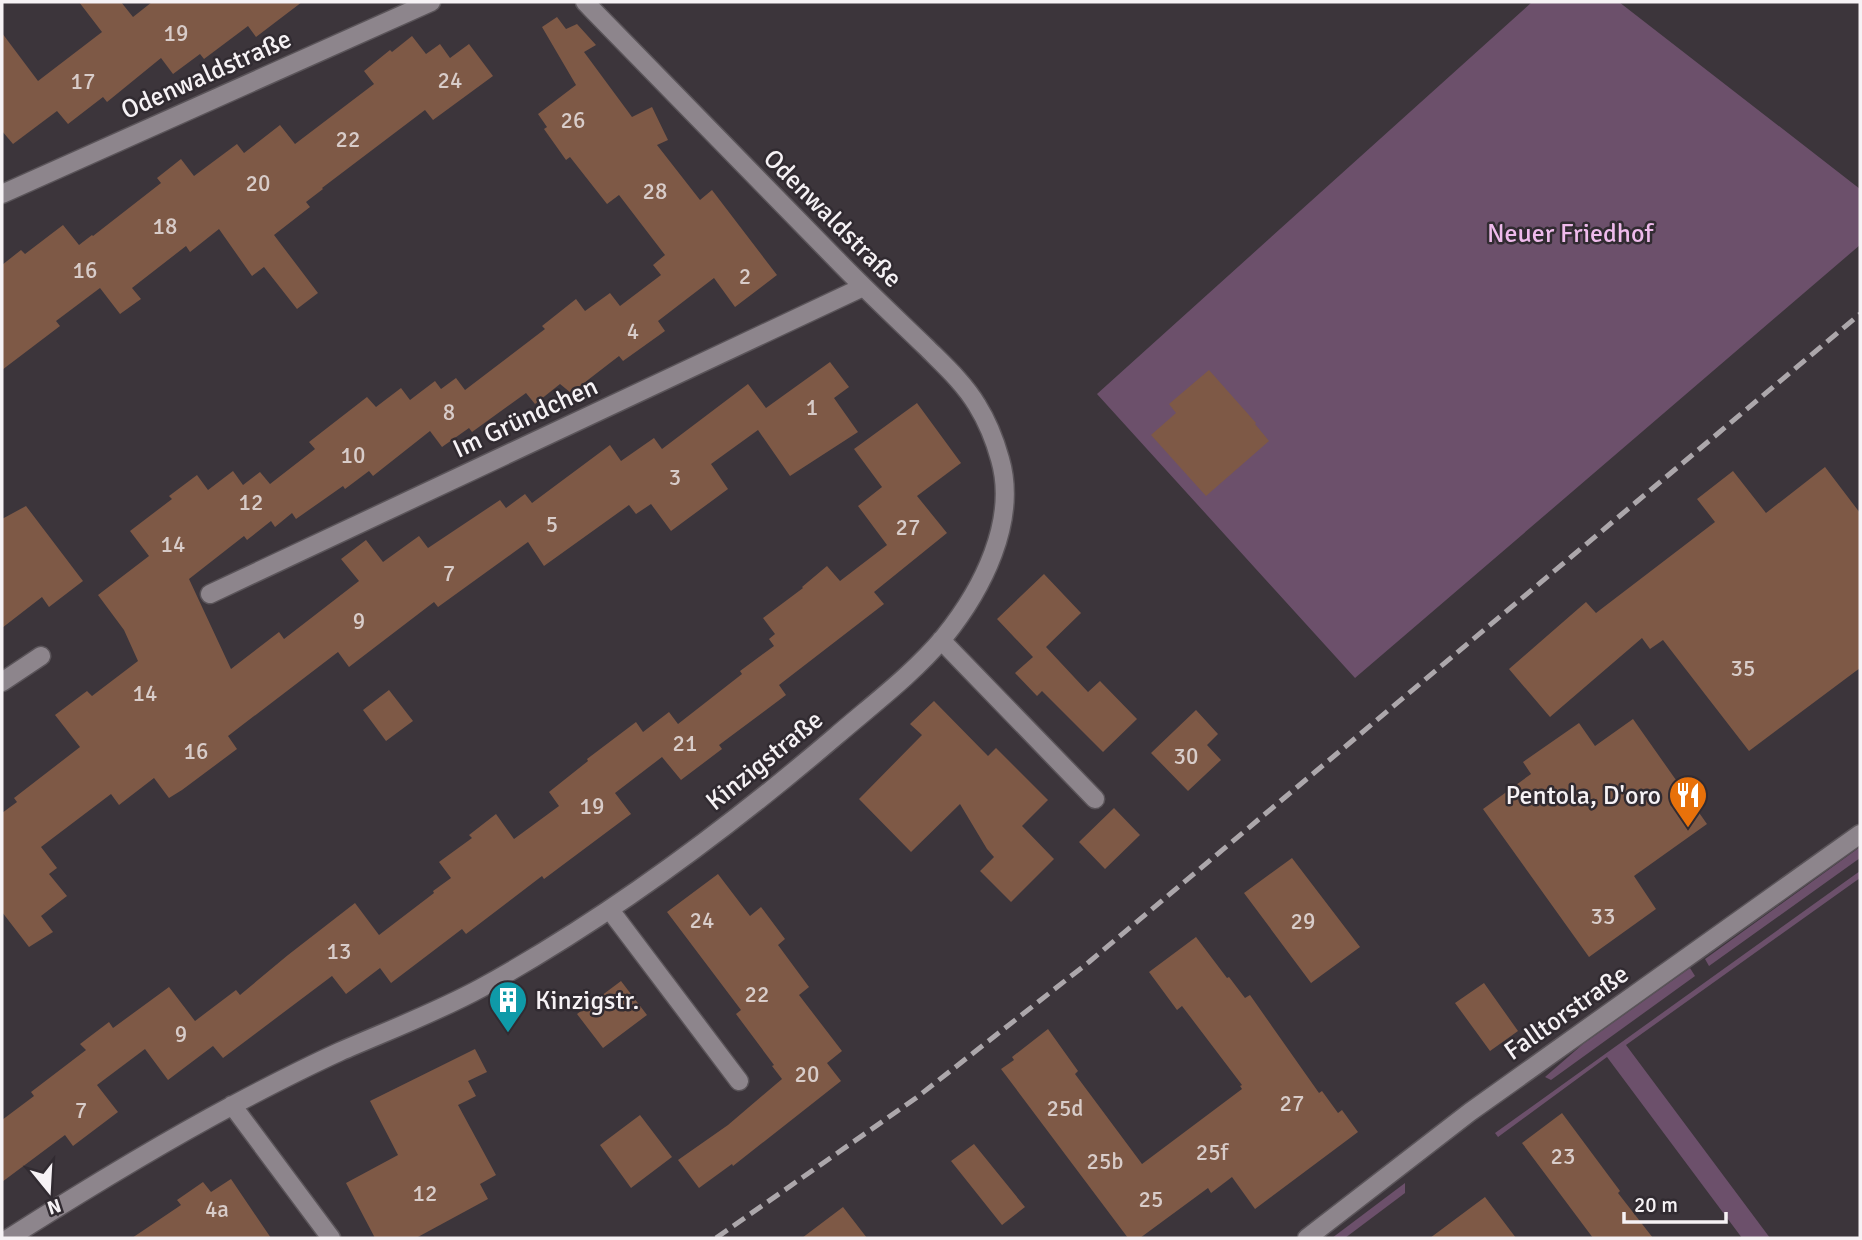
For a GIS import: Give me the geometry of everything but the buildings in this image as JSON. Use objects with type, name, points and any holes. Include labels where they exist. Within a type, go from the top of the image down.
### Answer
[{"type":"street","name":"Odenwaldstraße","points":[[2,194],[431,2]]},
{"type":"street","name":"Odenwaldstraße","points":[[585,2],[863,287],[958,380],[977,405],[993,437],[1002,464],[1005,493]]},
{"type":"street","name":"Im Gründchen","points":[[210,594],[863,287]]},
{"type":"street","name":"Kinzigstraße","points":[[9,1238],[232,1105],[312,1065],[443,1009],[610,910],[694,850],[792,773],[903,678],[942,640],[982,578],[1001,526],[1005,493]]},
{"type":"street","points":[[942,640],[1095,799]]},
{"type":"street","points":[[2,682],[41,656]]},
{"type":"street","name":"Falltorstraße","points":[[1307,1238],[1470,1112],[1860,834]]},
{"type":"street","points":[[610,910],[738,1081]]},
{"type":"street","points":[[232,1105],[331,1238]]},
{"type":"green space","name":"Neuer Friedhof","points":[[1532,2],[1619,2],[1860,189],[1860,245],[1355,678],[1097,394]]},
{"type":"green space","points":[[1860,847],[1860,858],[1709,966],[1705,959]]},
{"type":"green space","points":[[1860,871],[1860,878],[1626,1045],[1770,1238],[1742,1238],[1607,1057],[1498,1137],[1495,1133]]},
{"type":"green space","points":[[1690,968],[1695,976],[1551,1080],[1545,1077],[1583,1044]]},
{"type":"green space","points":[[1405,1183],[1405,1193],[1345,1238],[1332,1238]]},
{"type":"railway","points":[[716,1238],[916,1098],[1089,962],[1860,314]]},
{"type":"place","name":"Pentola, D'oro","points":[[1688,829]]},
{"type":"place","name":"Kinzigstr.","points":[[508,1034]]}]
